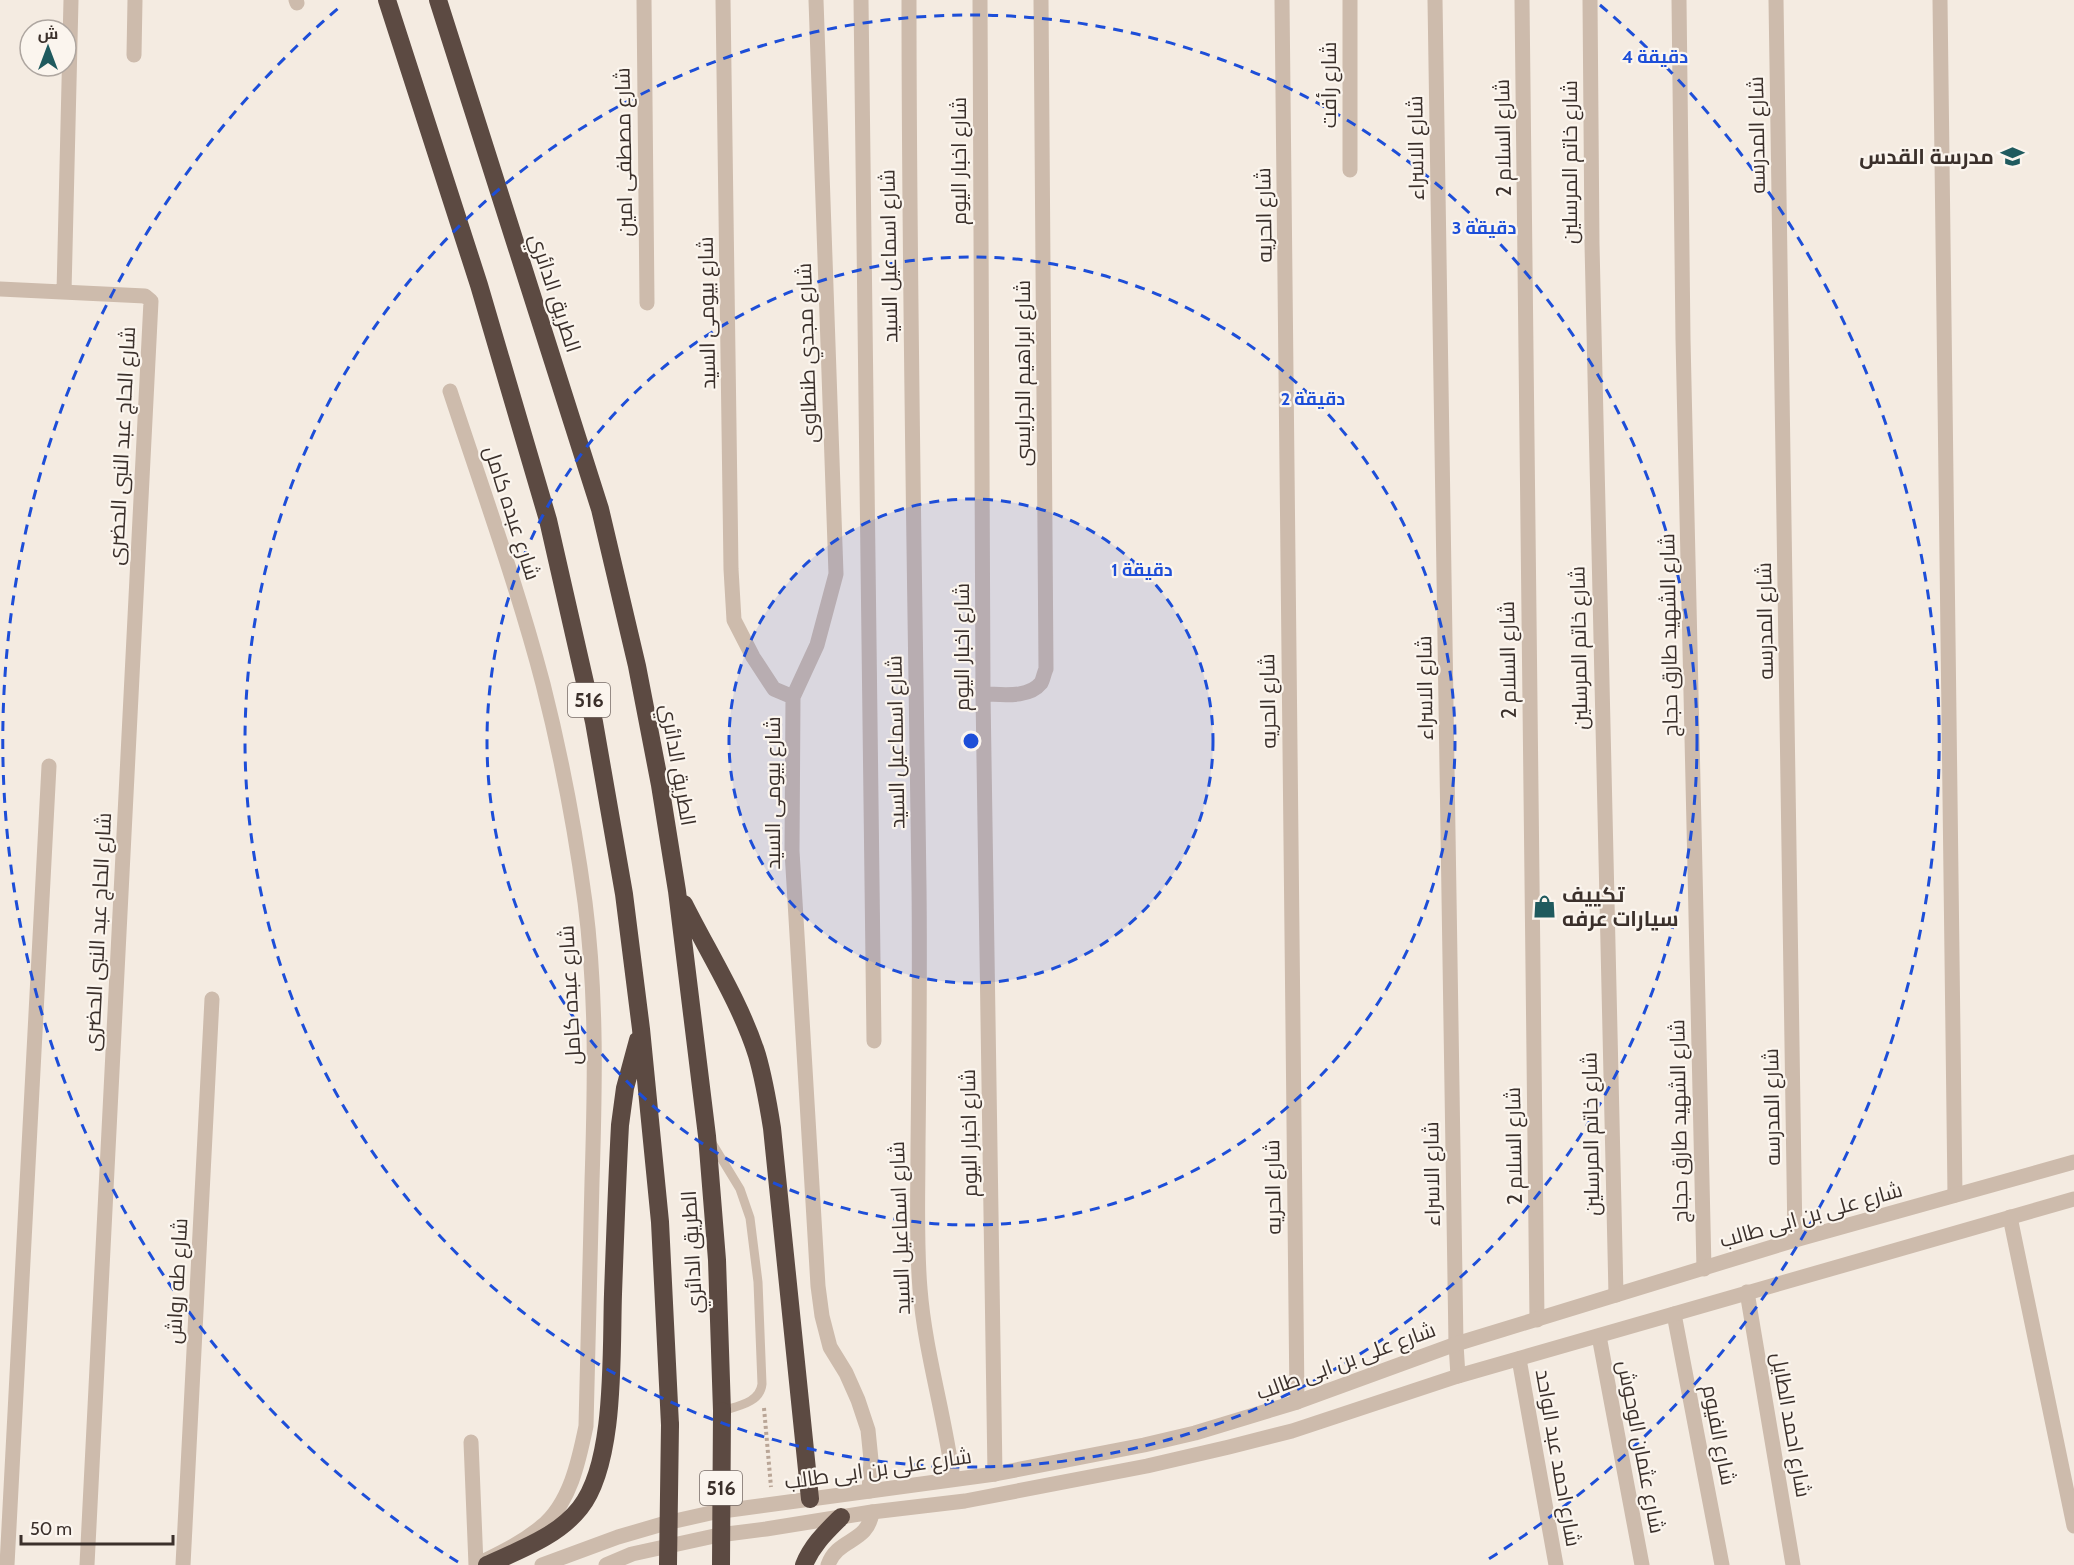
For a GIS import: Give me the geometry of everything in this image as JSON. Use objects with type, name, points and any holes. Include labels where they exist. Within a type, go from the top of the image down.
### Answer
[{"type":"highway","name":"الطريق الدائري","points":[[387,0],[479,285],[548,520],[594,722],[624,894],[641,1029],[660,1222],[670,1425],[668,1565]]},
{"type":"highway","name":"الطريق الدائري","points":[[438,0],[600,509],[637,666],[660,785],[677,891],[708,1137],[717,1260],[722,1411],[721,1565]]},
{"type":"highway","points":[[677,891],[739,1009],[756,1053],[766,1090],[772,1128],[810,1499]]},
{"type":"highway","points":[[487,1565],[558,1529],[580,1508],[593,1484],[605,1445],[610,1396],[620,1125],[625,1088],[641,1029]]},
{"type":"highway","points":[[804,1565],[809,1552],[841,1517]]},
{"type":"street","points":[[0,289],[64,292],[71,0]]},
{"type":"street","points":[[134,55],[135,0]]},
{"type":"street","name":"شارع مصطفى امين","points":[[644,0],[647,303]]},
{"type":"street","name":"شارع بيومى السيد","points":[[723,0],[731,569],[734,620],[753,657],[774,689],[793,697],[792,851],[818,1286],[822,1316],[830,1347],[846,1373],[868,1430],[871,1460],[869,1491]]},
{"type":"street","name":"شارع مجدي طنطاوى","points":[[793,697],[817,645],[836,574],[816,0]]},
{"type":"street","name":"شارع اسماعيل السيد","points":[[861,0],[873,1041]]},
{"type":"street","name":"شارع اسماعيل السيد","points":[[909,0],[919,922],[918,1254],[924,1326],[946,1430],[953,1479]]},
{"type":"street","name":"شارع اخبار اليوم","points":[[980,0],[983,694],[995,1474]]},
{"type":"street","name":"شارع ابراهيم الجرايسى","points":[[983,694],[1030,692],[1041,683],[1046,669],[1041,0]]},
{"type":"street","name":"شارع الحريه","points":[[1282,0],[1297,1402]]},
{"type":"street","name":"شارع رأفت","points":[[1350,0],[1350,170]]},
{"type":"street","name":"شارع الاسراء","points":[[1435,0],[1458,1376]]},
{"type":"street","name":"شارع السلام 2","points":[[1522,0],[1537,1320]]},
{"type":"street","name":"شارع خاتم المرسلين","points":[[1590,0],[1592,244],[1616,1296]]},
{"type":"street","name":"شارع الشهيد طارق حجاج","points":[[1679,0],[1683,339],[1704,1269]]},
{"type":"street","name":"شارع المدرسه","points":[[1776,0],[1795,1240]]},
{"type":"street","points":[[1940,0],[1955,1195]]},
{"type":"street","name":"شارع الحاج عبد النبى الحضرى","points":[[64,292],[145,296],[150,301],[87,1565]]},
{"type":"street","name":"شارع عبده كامل","points":[[450,391],[521,611],[560,756],[585,904],[596,1054],[586,1426],[580,1458],[557,1510],[542,1527],[476,1565]]},
{"type":"street","points":[[7,1565],[49,766]]},
{"type":"street","name":"شارع طه رواش","points":[[183,1565],[212,999]]},
{"type":"street","name":"شارع على بن ابى طالب","points":[[542,1565],[618,1537],[715,1512],[995,1474],[1144,1445],[1226,1424],[1297,1402],[1456,1344],[1795,1240],[2074,1162]]},
{"type":"street","name":"شارع على بن ابى طالب","points":[[606,1565],[632,1554],[719,1535],[872,1512],[965,1501],[1147,1466],[1229,1447],[1292,1431],[1458,1376],[2074,1199]]},
{"type":"street","points":[[2010,1217],[2074,1526]]},
{"type":"street","name":"شارع احمد الطايل","points":[[1747,1292],[1793,1565]]},
{"type":"street","name":"شارع الفيوم","points":[[1674,1314],[1722,1565]]},
{"type":"street","name":"شارع عثمان الوحوش","points":[[1599,1336],[1642,1565]]},
{"type":"street","name":"شارع احمد عبد الواحد","points":[[1519,1359],[1556,1565]]},
{"type":"street","points":[[471,1442],[476,1565]]},
{"type":"street","points":[[828,1565],[839,1549],[867,1529],[872,1512]]},
{"type":"lane","points":[[708,1137],[740,1190],[750,1218],[758,1282],[762,1389],[756,1398],[722,1411]]},
{"type":"path","points":[[762,1389],[772,1505]]},
{"type":"place","name":"مدرسة القدس","points":[[2012,157]]},
{"type":"place","name":"تكييف سيارات عرفه","points":[[1544,907]]}]
